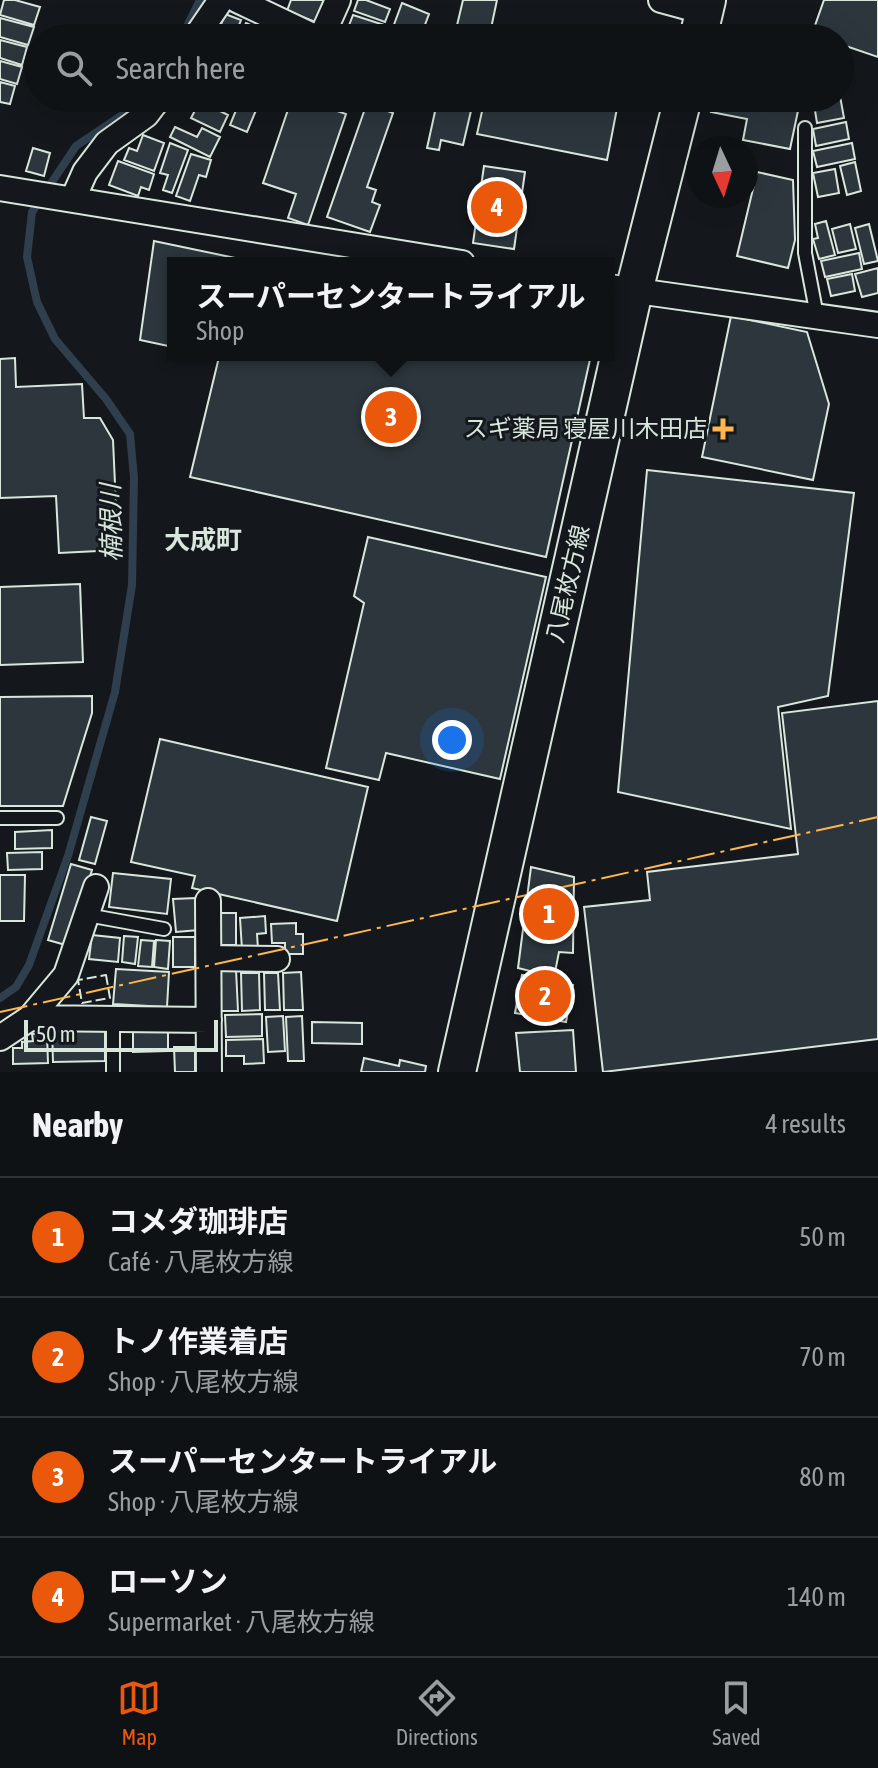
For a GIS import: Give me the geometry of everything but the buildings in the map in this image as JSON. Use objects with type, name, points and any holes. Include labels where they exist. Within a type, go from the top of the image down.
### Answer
[{"type":"main road","name":"八尾枚方線","points":[[615,322],[622,289],[679,112]]},
{"type":"main road","name":"八尾枚方線","points":[[457,1072],[607,361]]},
{"type":"street","points":[[205,24],[221,0]]},
{"type":"street","points":[[237,0],[289,24]]},
{"type":"street","points":[[326,24],[338,0]]},
{"type":"street","points":[[661,0],[703,17]]},
{"type":"street","points":[[66,198],[107,143],[148,112]]},
{"type":"street","points":[[0,188],[425,257]]},
{"type":"street","points":[[622,289],[878,325]]},
{"type":"street","points":[[0,1038],[30,1018],[66,975],[96,887]]},
{"type":"street","points":[[208,901],[209,1072]]},
{"type":"street","points":[[209,958],[277,959]]},
{"type":"street","points":[[30,1018],[209,1020]]},
{"type":"lane","points":[[805,128],[805,253],[817,316]]},
{"type":"lane","points":[[0,818],[57,818]]},
{"type":"lane","points":[[87,915],[164,929]]},
{"type":"lane","points":[[113,1019],[113,1072]]},
{"type":"waterway","name":"楠根川","points":[[188,24],[200,0]]},
{"type":"waterway","name":"楠根川","points":[[0,998],[16,987],[29,965],[68,856],[115,692],[132,585],[134,478],[130,434],[106,399],[55,339],[37,302],[27,257],[32,212],[76,146],[127,112]]},
{"type":"fence","points":[[106,975],[110,998],[82,1003],[78,980],[106,975]]},
{"type":"power","points":[[0,1012],[878,817]]},
{"type":"place","name":"ローソン","points":[[497,207]]},
{"type":"place","name":"スーパーセンタートライアル","points":[[391,417]]},
{"type":"place","name":"スギ薬局 寝屋川木田店","points":[[723,429]]},
{"type":"place","name":"コメダ珈琲店","points":[[549,914]]},
{"type":"place","name":"トノ作業着店","points":[[545,996]]},
{"type":"district","name":"大成町","points":[[203,540]]}]
